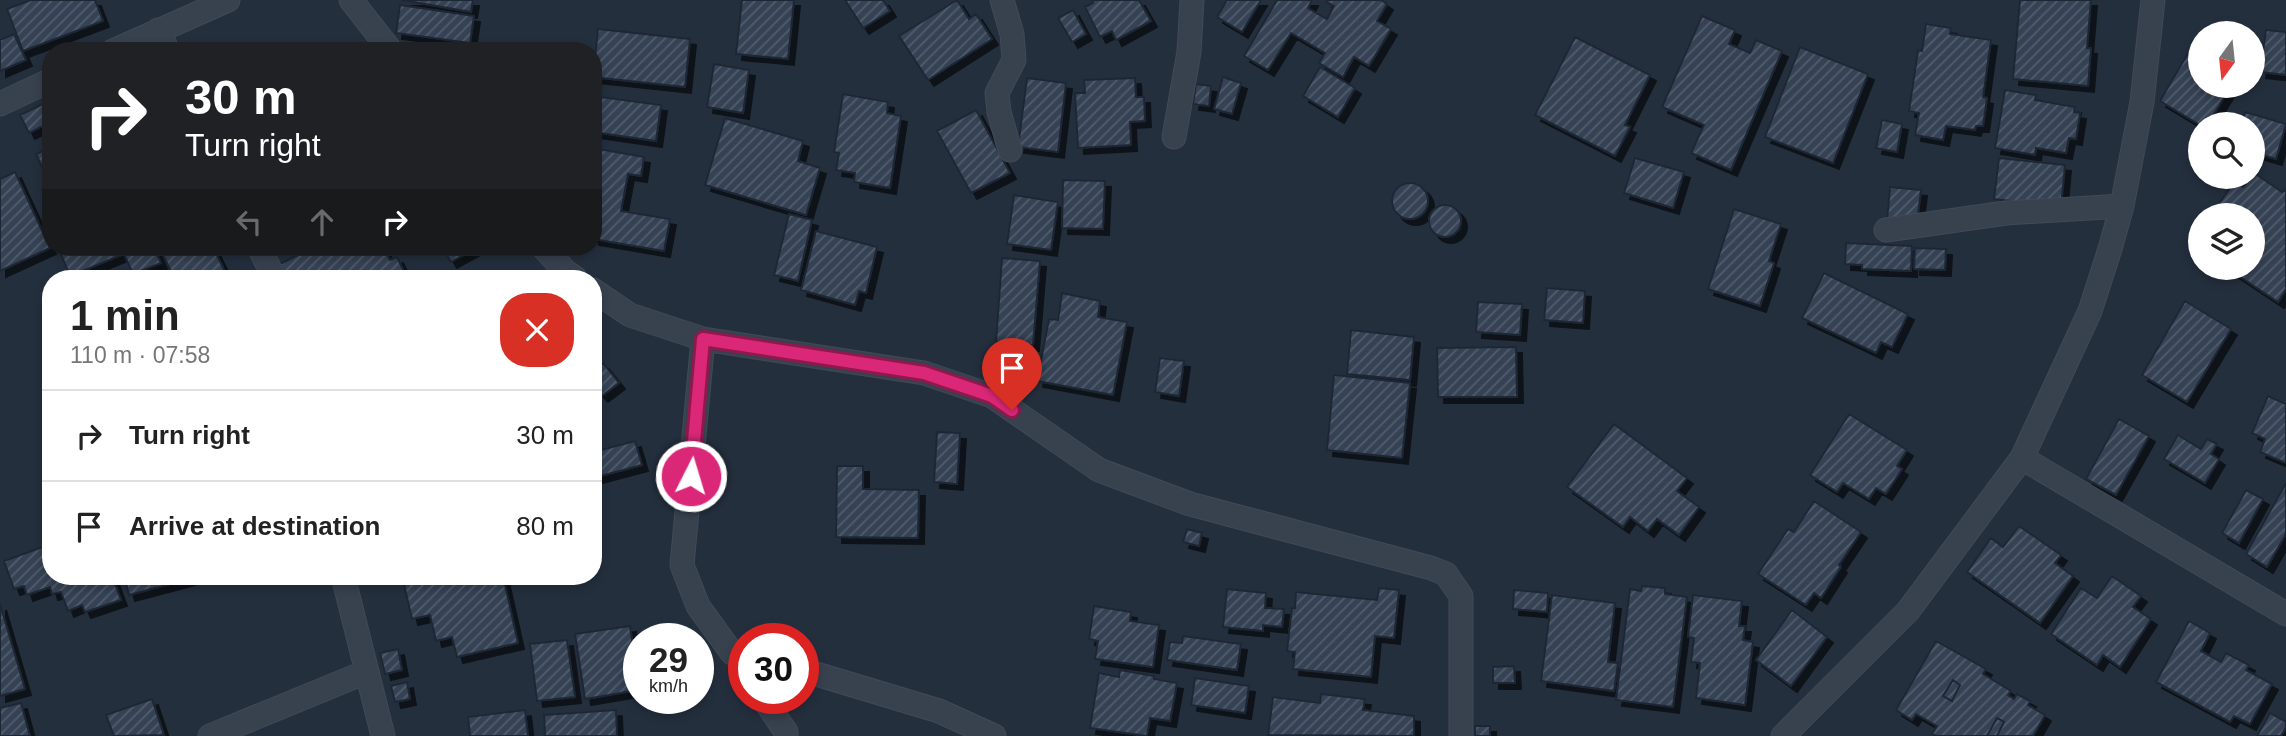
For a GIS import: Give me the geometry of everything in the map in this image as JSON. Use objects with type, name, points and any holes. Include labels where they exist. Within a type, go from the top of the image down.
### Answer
[{"type":"street","points":[[132,42],[228,0]]},
{"type":"street","points":[[351,0],[384,42]]},
{"type":"street","points":[[1002,0],[1012,34],[1014,60],[997,93],[999,112],[1010,150]]},
{"type":"street","points":[[1174,137],[1189,52],[1192,0]]},
{"type":"street","points":[[1783,736],[1908,611],[2022,458],[2090,311],[2122,206],[2142,102],[2153,0]]},
{"type":"street","points":[[158,30],[164,42]]},
{"type":"street","points":[[0,104],[42,84]]},
{"type":"street","points":[[1886,229],[2006,213],[2122,206]]},
{"type":"street","points":[[551,256],[564,270]]},
{"type":"street","points":[[602,296],[630,315],[703,339],[924,373],[992,396],[1099,470],[1190,504],[1446,574],[1461,596],[1461,736]]},
{"type":"street","points":[[703,339],[682,565],[698,606],[728,645]]},
{"type":"street","points":[[2022,458],[2286,614]]},
{"type":"street","points":[[345,585],[383,736]]},
{"type":"street","points":[[210,736],[366,673]]},
{"type":"street","points":[[819,675],[939,711],[995,736]]},
{"type":"street","points":[[774,714],[786,736]]},
{"type":"building","points":[[31,0],[95,0],[103,21],[23,51],[7,9]]},
{"type":"building","points":[[402,0],[473,0],[471,12]]},
{"type":"building","points":[[742,0],[794,0],[788,59],[736,54]]},
{"type":"building","points":[[845,0],[883,0],[890,11],[863,28]]},
{"type":"building","points":[[957,0],[969,19],[976,14],[992,39],[928,80],[899,36]]},
{"type":"building","points":[[1092,0],[1139,0],[1151,21],[1116,40],[1112,31],[1100,37],[1085,7],[1093,3]]},
{"type":"building","points":[[1227,0],[1261,0],[1242,32],[1217,17]]},
{"type":"building","points":[[1277,0],[1312,0],[1308,8],[1327,19],[1334,6],[1326,2],[1327,0],[1381,0],[1387,4],[1377,21],[1391,29],[1369,66],[1354,57],[1343,77],[1319,63],[1325,53],[1291,33],[1268,70],[1244,56]]},
{"type":"building","points":[[2020,0],[2091,0],[2087,48],[2091,48],[2088,86],[2013,79]]},
{"type":"building","points":[[400,5],[474,16],[470,42],[396,33]]},
{"type":"building","points":[[1073,10],[1086,34],[1072,42],[1058,18]]},
{"type":"building","points":[[1702,16],[1735,30],[1729,44],[1750,53],[1756,40],[1782,51],[1731,170],[1691,153],[1704,125],[1662,107]]},
{"type":"building","points":[[1926,24],[1951,28],[1950,34],[1991,40],[1983,97],[1987,98],[1983,126],[1976,126],[1975,130],[1946,126],[1943,140],[1915,135],[1919,113],[1909,111],[1918,50],[1922,51]]},
{"type":"building","points":[[598,29],[690,39],[685,87],[602,78],[602,42],[597,42]]},
{"type":"building","points":[[2266,30],[2286,32],[2286,75],[2265,73]]},
{"type":"building","points":[[14,34],[26,60],[0,71],[0,40]]},
{"type":"building","points":[[1575,37],[1650,75],[1625,125],[1630,127],[1615,156],[1535,115]]},
{"type":"building","points":[[1800,47],[1868,74],[1833,163],[1765,137]]},
{"type":"building","points":[[2188,53],[2188,98],[2224,98],[2215,112],[2188,112],[2188,118],[2160,101]]},
{"type":"building","points":[[714,64],[749,70],[743,113],[707,107]]},
{"type":"building","points":[[1320,67],[1355,88],[1338,117],[1303,96]]},
{"type":"building","points":[[1223,77],[1241,83],[1232,114],[1214,109]]},
{"type":"building","points":[[1027,78],[1066,83],[1058,152],[1018,147]]},
{"type":"building","points":[[1135,78],[1136,97],[1144,97],[1145,121],[1130,122],[1131,145],[1078,148],[1075,93],[1085,93],[1084,80]]},
{"type":"building","points":[[1196,84],[1211,86],[1209,106],[1193,104]]},
{"type":"building","points":[[2005,90],[2036,95],[2035,100],[2075,107],[2074,112],[2080,113],[2076,139],[2069,138],[2066,153],[2036,148],[2035,155],[1995,148]]},
{"type":"building","points":[[843,94],[888,102],[887,113],[901,116],[890,188],[854,182],[855,173],[836,170],[839,153],[834,152]]},
{"type":"building","points":[[602,97],[661,105],[656,141],[602,133]]},
{"type":"building","points":[[42,104],[42,126],[29,133],[20,115]]},
{"type":"building","points":[[976,110],[1010,173],[971,193],[937,131]]},
{"type":"building","points":[[725,118],[803,141],[798,161],[820,168],[806,215],[705,185]]},
{"type":"building","points":[[2265,118],[2286,124],[2276,159],[2265,156]]},
{"type":"building","points":[[1882,120],[1902,124],[1897,152],[1876,148]]},
{"type":"building","points":[[602,150],[644,157],[641,176],[628,174],[621,211],[670,219],[664,251],[602,241]]},
{"type":"building","points":[[42,151],[42,167],[36,154]]},
{"type":"building","points":[[1635,158],[1684,172],[1673,208],[1624,193]]},
{"type":"building","points":[[1999,158],[2065,165],[2061,207],[1994,199]]},
{"type":"building","points":[[15,172],[42,231],[42,252],[0,271],[0,179]]},
{"type":"building","points":[[1063,180],[1105,181],[1103,229],[1062,228]]},
{"type":"building","points":[[2265,180],[2282,192],[2286,189],[2286,289],[2278,302],[2245,280],[2265,280],[2265,203],[2219,203],[2229,189],[2265,189]]},
{"type":"building","points":[[1410,183],[1423,188],[1428,201],[1423,214],[1410,219],[1397,214],[1392,201],[1397,188]]},
{"type":"building","points":[[1890,187],[1921,190],[1917,223],[1887,220]]},
{"type":"building","points":[[1014,195],[1058,202],[1051,250],[1007,244]]},
{"type":"building","points":[[1445,205],[1456,210],[1461,221],[1456,232],[1445,237],[1434,232],[1429,221],[1434,210]]},
{"type":"building","points":[[1734,209],[1781,224],[1769,261],[1774,263],[1760,306],[1708,289]]},
{"type":"building","points":[[789,214],[812,220],[798,281],[774,275]]},
{"type":"building","points":[[816,231],[877,247],[866,293],[859,291],[855,305],[801,290]]},
{"type":"building","points":[[1846,243],[1912,246],[1911,271],[1862,269],[1862,265],[1845,264]]},
{"type":"building","points":[[1915,248],[1946,249],[1945,270],[1914,269]]},
{"type":"building","points":[[62,256],[119,256],[85,270],[68,270]]},
{"type":"building","points":[[125,256],[158,256],[161,263],[143,270],[131,270]]},
{"type":"building","points":[[163,256],[217,256],[224,270],[170,270]]},
{"type":"building","points":[[296,256],[388,256],[390,260],[397,257],[403,270],[283,270],[280,264]]},
{"type":"building","points":[[447,256],[462,256],[451,262]]},
{"type":"building","points":[[1002,258],[1040,261],[1033,345],[996,342]]},
{"type":"building","points":[[1824,273],[1908,314],[1892,347],[1881,342],[1876,353],[1802,318]]},
{"type":"building","points":[[1547,288],[1585,291],[1583,323],[1544,320]]},
{"type":"building","points":[[1062,293],[1100,301],[1098,317],[1127,322],[1113,395],[1037,381],[1049,319],[1058,320]]},
{"type":"building","points":[[2185,301],[2231,329],[2187,402],[2142,375]]},
{"type":"building","points":[[1478,302],[1522,304],[1520,335],[1476,332]]},
{"type":"building","points":[[1351,330],[1414,337],[1410,380],[1347,374]]},
{"type":"building","points":[[1516,347],[1517,397],[1438,397],[1437,348]]},
{"type":"building","points":[[1160,358],[1184,361],[1179,396],[1155,392]]},
{"type":"building","points":[[602,364],[619,383],[602,396]]},
{"type":"building","points":[[1334,375],[1410,383],[1402,458],[1327,450]]},
{"type":"building","points":[[2268,396],[2286,404],[2286,463],[2260,452],[2265,439],[2252,433]]},
{"type":"building","points":[[1849,414],[1907,450],[1897,466],[1902,469],[1886,494],[1876,488],[1869,499],[1843,483],[1837,492],[1810,475]]},
{"type":"building","points":[[2119,419],[2149,436],[2116,495],[2086,479]]},
{"type":"building","points":[[1614,424],[1687,478],[1677,491],[1699,507],[1679,535],[1657,519],[1648,531],[1630,517],[1623,527],[1567,487]]},
{"type":"building","points":[[937,432],[960,433],[957,484],[934,482]]},
{"type":"building","points":[[2178,435],[2201,449],[2207,439],[2217,444],[2211,454],[2219,459],[2205,483],[2164,459]]},
{"type":"building","points":[[635,441],[642,465],[602,476],[602,450]]},
{"type":"building","points":[[837,466],[863,466],[863,489],[919,490],[918,538],[836,537]]},
{"type":"building","points":[[2286,483],[2286,534],[2267,567],[2246,554]]},
{"type":"building","points":[[2246,490],[2263,499],[2239,543],[2222,533]]},
{"type":"building","points":[[1814,501],[1861,532],[1821,598],[1814,593],[1806,605],[1758,574],[1788,529],[1794,532]]},
{"type":"building","points":[[2019,526],[2061,555],[2055,563],[2073,576],[2040,623],[1967,572],[1991,538],[2003,547]]},
{"type":"building","points":[[1187,529],[1202,533],[1199,546],[1183,542]]},
{"type":"building","points":[[42,547],[42,585],[115,585],[121,600],[85,612],[82,605],[68,611],[61,592],[52,594],[50,587],[27,595],[24,586],[14,589],[4,561]]},
{"type":"building","points":[[2112,576],[2141,596],[2133,607],[2151,619],[2120,667],[2103,655],[2097,665],[2051,634],[2081,588],[2097,598]]},
{"type":"building","points":[[126,585],[166,585],[129,595]]},
{"type":"building","points":[[404,585],[505,585],[518,643],[457,657],[452,637],[436,641],[430,615],[412,619]]},
{"type":"building","points":[[1642,586],[1665,588],[1665,594],[1687,597],[1673,707],[1616,700],[1630,589],[1641,591]]},
{"type":"building","points":[[1379,588],[1399,590],[1394,638],[1375,636],[1371,677],[1293,669],[1295,652],[1287,651],[1296,592],[1377,600]]},
{"type":"building","points":[[1227,589],[1266,593],[1265,608],[1284,609],[1282,627],[1263,625],[1263,631],[1223,627]]},
{"type":"building","points":[[1514,590],[1548,593],[1547,612],[1513,609]]},
{"type":"building","points":[[1552,595],[1615,603],[1608,662],[1618,663],[1614,691],[1541,681]]},
{"type":"building","points":[[1693,595],[1742,601],[1739,626],[1745,626],[1743,640],[1753,642],[1745,705],[1696,698],[1700,663],[1691,662],[1694,638],[1688,637]]},
{"type":"building","points":[[0,604],[25,689],[0,696]]},
{"type":"building","points":[[1094,606],[1131,612],[1130,621],[1159,625],[1153,667],[1095,659],[1098,641],[1089,639]]},
{"type":"building","points":[[1792,610],[1827,637],[1791,686],[1756,660]]},
{"type":"building","points":[[2189,621],[2210,633],[2201,651],[2221,662],[2226,653],[2249,665],[2246,670],[2272,684],[2250,724],[2234,716],[2230,722],[2156,682]]},
{"type":"building","points":[[623,627],[623,693],[585,699],[575,634]]},
{"type":"building","points":[[1183,636],[1241,644],[1237,670],[1167,660],[1170,642],[1182,643]]},
{"type":"building","points":[[567,640],[575,697],[537,701],[530,644]]},
{"type":"building","points":[[1936,641],[1986,669],[1983,674],[2011,691],[2008,695],[2014,699],[2017,694],[2030,701],[2028,705],[2045,715],[2033,736],[1997,736],[2004,722],[1997,718],[1987,736],[1936,736],[1932,734],[1937,726],[1916,714],[1912,720],[1896,710]],"holes":[[[1953,680],[1960,685],[1952,701],[1943,696]]]},
{"type":"building","points":[[398,649],[402,670],[385,674],[380,653]]},
{"type":"building","points":[[1514,666],[1515,683],[1493,683],[1493,667]]},
{"type":"building","points":[[1120,670],[1177,683],[1170,721],[1150,718],[1147,736],[1090,728],[1099,673],[1119,677]]},
{"type":"building","points":[[1195,678],[1249,686],[1245,713],[1191,705]]},
{"type":"building","points":[[1953,680],[1960,685],[1952,701],[1943,696]]},
{"type":"building","points":[[407,682],[410,699],[395,702],[391,686]]},
{"type":"building","points":[[1321,694],[1365,699],[1363,710],[1414,716],[1414,736],[1268,735],[1273,697],[1320,703]]},
{"type":"building","points":[[152,699],[164,735],[114,736],[106,715]]},
{"type":"building","points":[[21,703],[30,736],[0,736],[0,708]]},
{"type":"building","points":[[525,710],[528,736],[470,736],[468,717]]},
{"type":"building","points":[[616,710],[617,736],[545,736],[544,715]]},
{"type":"building","points":[[2270,713],[2286,722],[2281,736],[2257,736]]},
{"type":"building","points":[[1997,718],[2004,722],[1997,736],[1987,736]]},
{"type":"building","points":[[1475,726],[1490,726],[1490,736],[1475,736]]},
{"type":"route","points":[[691,476],[703,339],[924,373],[992,396],[1012,410]]}]
